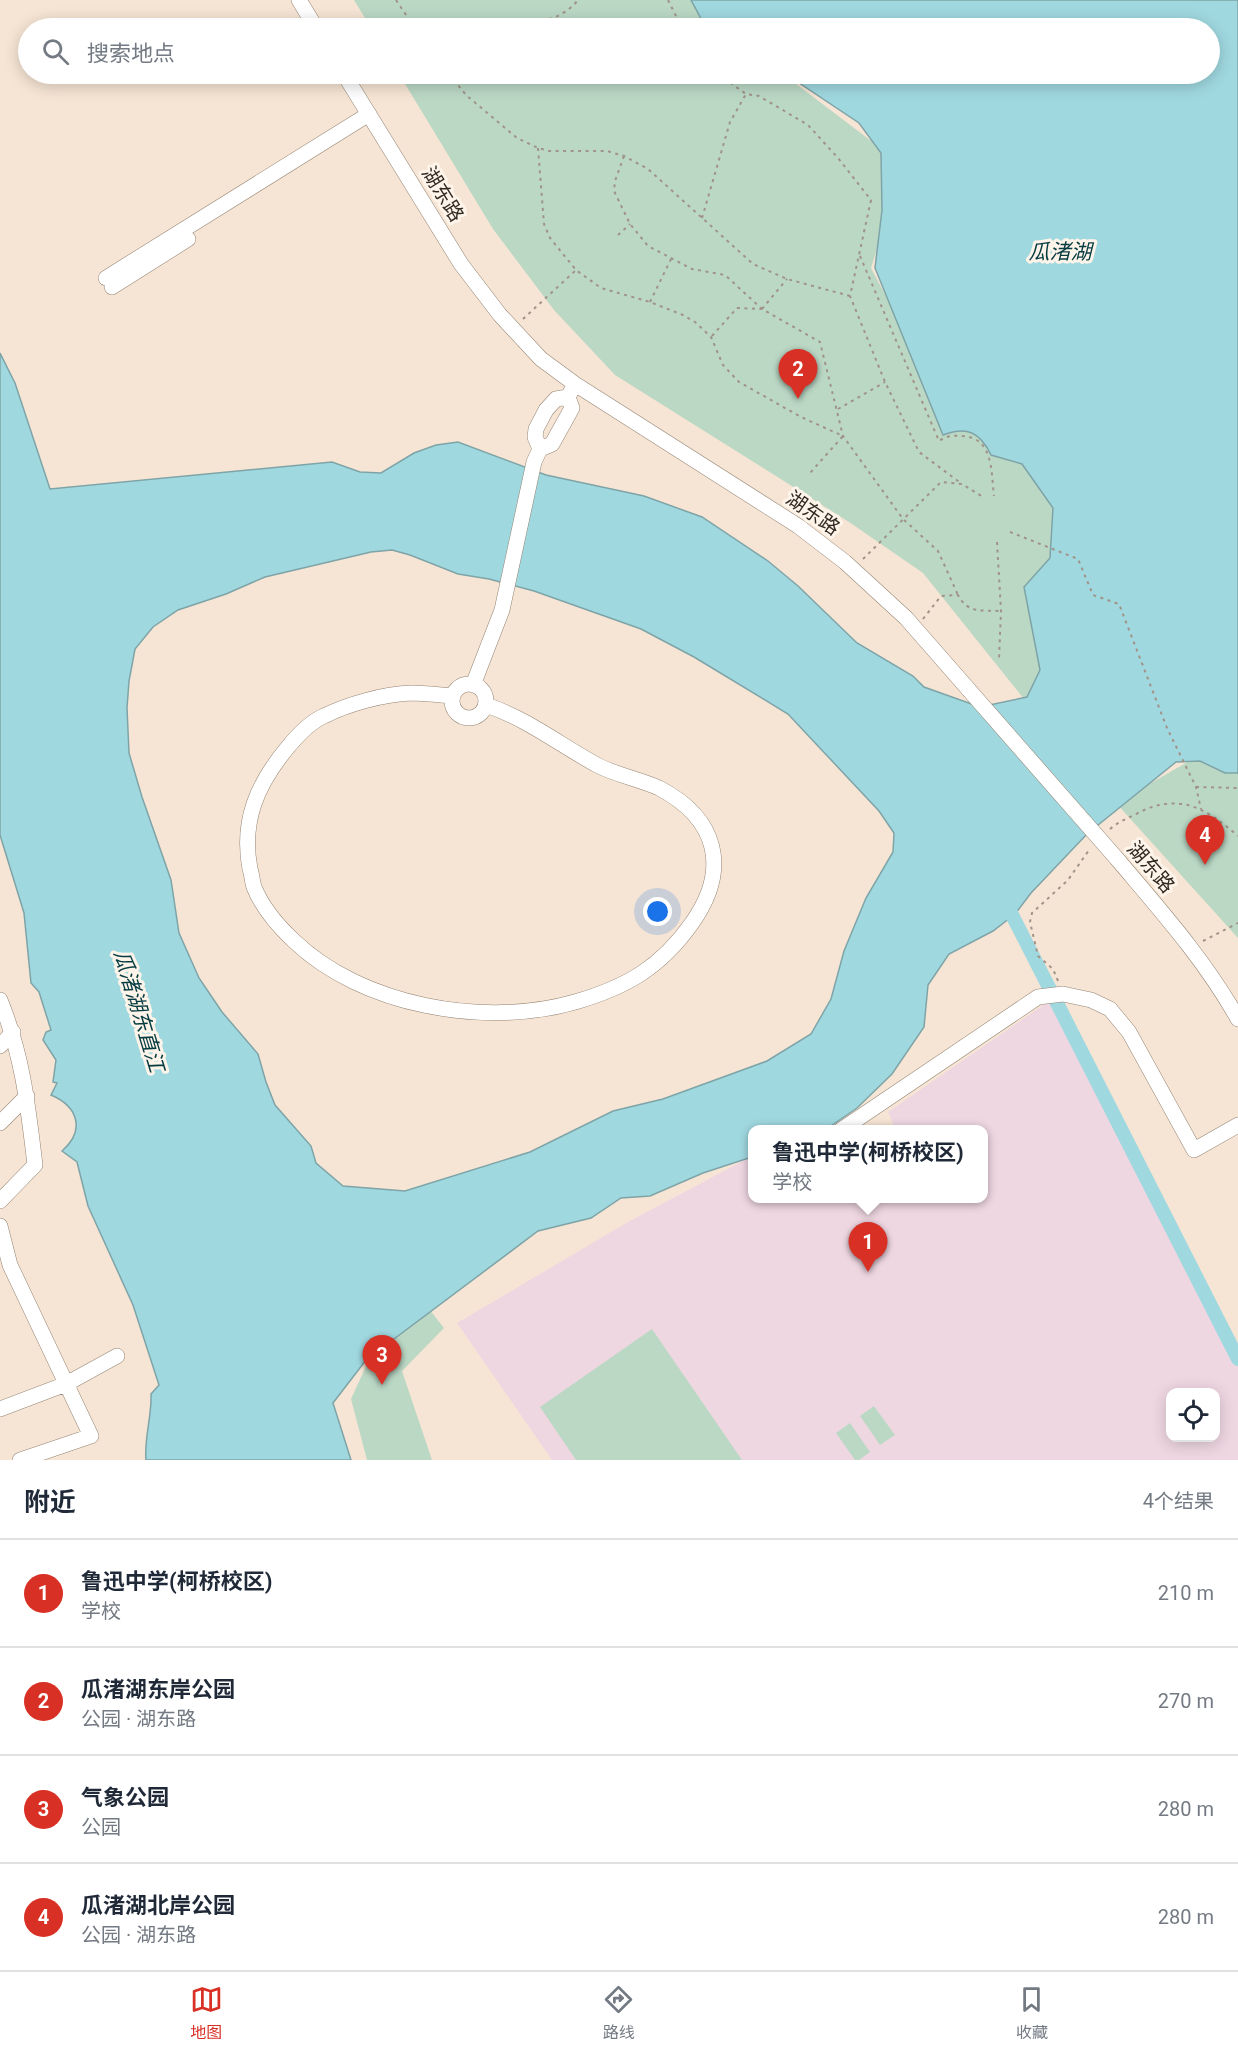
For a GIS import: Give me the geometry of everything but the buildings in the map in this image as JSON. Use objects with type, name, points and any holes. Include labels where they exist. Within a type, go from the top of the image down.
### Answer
[{"type":"street","points":[[299,0],[310,18]]},
{"type":"street","name":"湖东路","points":[[350,84],[461,264],[500,315],[541,359],[572,391],[798,526],[854,570],[915,628],[1118,860],[1192,947],[1238,1019]]},
{"type":"street","points":[[109,283],[371,117]]},
{"type":"street","points":[[474,685],[502,610],[537,455],[535,437],[541,420],[556,399],[572,391],[572,408],[552,444],[537,455]]},
{"type":"street","points":[[474,685],[484,694],[486,705],[480,714],[465,718],[453,707],[453,696],[460,687],[474,685]]},
{"type":"street","points":[[453,696],[410,693],[361,702],[321,717],[297,736],[271,767],[260,787],[249,819],[247,850],[254,886],[275,922],[311,957],[354,982],[394,999],[464,1012],[520,1011],[574,1003],[640,976],[664,957],[681,939],[708,894],[715,870],[715,855],[701,822],[687,807],[672,796],[600,766],[517,718],[486,705]]},
{"type":"street","points":[[848,1125],[1038,997],[1063,994],[1091,1000],[1110,1009],[1129,1032],[1194,1150],[1238,1125]]},
{"type":"street","points":[[0,1000],[13,1032],[27,1096],[35,1165],[0,1201]]},
{"type":"street","points":[[0,1046],[13,1032]]},
{"type":"street","points":[[0,1123],[27,1096]]},
{"type":"street","points":[[0,1226],[10,1265],[91,1436],[20,1460]]},
{"type":"street","points":[[0,1280],[10,1265]]},
{"type":"street","points":[[0,1409],[66,1384],[117,1356]]},
{"type":"path","points":[[396,0],[408,18]]},
{"type":"path","points":[[550,18],[571,9],[578,0]]},
{"type":"path","points":[[668,0],[677,18]]},
{"type":"path","points":[[457,84],[466,95],[517,138],[549,151],[607,151],[624,156],[648,169],[753,264],[787,279],[850,296]]},
{"type":"path","points":[[732,84],[746,94],[759,96],[808,125],[871,200],[850,296],[885,382],[919,452],[983,498]]},
{"type":"path","points":[[701,219],[730,122],[746,94]]},
{"type":"path","points":[[538,148],[544,224],[550,238],[576,270],[601,288],[650,302],[695,322],[711,337],[723,365],[739,382],[801,417],[843,436]]},
{"type":"path","points":[[624,156],[614,191],[630,224],[648,246],[692,269],[724,275],[762,309],[820,342],[843,436],[903,519],[938,551],[963,604],[973,610],[1001,611]]},
{"type":"path","points":[[618,235],[630,224]]},
{"type":"path","points":[[859,254],[939,441],[944,438],[966,436],[975,437],[984,444],[990,457],[994,496]]},
{"type":"path","points":[[650,302],[672,258]]},
{"type":"path","points":[[513,329],[576,270]]},
{"type":"path","points":[[762,309],[787,279]]},
{"type":"path","points":[[711,337],[737,308],[762,309]]},
{"type":"path","points":[[837,410],[885,382]]},
{"type":"path","points":[[810,473],[843,436]]},
{"type":"path","points":[[854,570],[941,482],[962,484]]},
{"type":"path","points":[[1010,532],[1078,559],[1093,595],[1119,604],[1167,728],[1196,787],[1201,809]]},
{"type":"path","points":[[996,542],[1001,611],[999,659]]},
{"type":"path","points":[[915,628],[941,596],[958,595]]},
{"type":"path","points":[[1196,787],[1238,788]]},
{"type":"path","points":[[1192,947],[1238,923]]},
{"type":"shaded area","points":[[1052,999],[1238,1359],[1238,1460],[552,1460],[457,1323],[628,1222],[748,1158],[748,1203],[988,1203],[988,1125],[894,1125],[888,1112]]},
{"type":"green space","points":[[354,0],[701,0],[711,18],[365,18]]},
{"type":"green space","points":[[405,84],[796,84],[891,156],[898,182],[871,268],[955,426],[984,424],[1067,503],[1053,672],[1028,704],[923,573],[849,522],[615,375],[554,310],[493,229]]},
{"type":"green space","points":[[1205,752],[1238,764],[1238,938],[1116,803]]},
{"type":"green space","points":[[426,1305],[444,1328],[402,1371],[432,1460],[367,1460],[351,1399],[373,1351]]},
{"type":"green space","points":[[652,1329],[742,1460],[576,1460],[540,1407]]},
{"type":"green space","points":[[874,1406],[895,1435],[880,1445],[860,1416]]},
{"type":"green space","points":[[850,1423],[870,1452],[859,1460],[855,1460],[836,1433]]},
{"type":"water","points":[[691,0],[1238,0],[1238,773],[1225,773],[1200,761],[1176,762],[1087,834],[1031,893],[1015,914],[993,931],[949,954],[928,985],[924,1027],[892,1074],[857,1108],[832,1125],[748,1125],[748,1158],[703,1173],[650,1196],[621,1198],[591,1218],[538,1231],[366,1360],[333,1403],[351,1460],[146,1460],[151,1394],[159,1385],[133,1305],[88,1206],[77,1162],[62,1151],[74,1136],[76,1120],[68,1106],[51,1095],[57,1083],[53,1082],[56,1060],[43,1040],[46,1032],[51,1030],[39,992],[31,983],[24,913],[0,835],[0,353],[15,383],[50,489],[332,462],[360,472],[381,473],[414,453],[436,445],[458,442],[546,475],[644,496],[702,517],[768,561],[798,586],[857,643],[913,676],[924,687],[980,707],[1027,697],[1040,670],[1024,587],[1050,558],[1053,508],[1022,464],[991,455],[982,441],[972,433],[959,431],[943,435],[875,268],[882,210],[881,153],[859,123],[800,84],[1220,84],[1220,18],[701,18]],"holes":[[[392,550],[458,574],[489,579],[534,591],[641,629],[694,657],[788,714],[879,811],[894,833],[893,852],[866,898],[844,951],[831,999],[811,1034],[767,1061],[663,1099],[613,1111],[530,1152],[405,1191],[343,1186],[316,1163],[311,1146],[275,1105],[258,1054],[222,1012],[199,978],[179,933],[171,880],[129,753],[127,708],[135,649],[153,627],[178,610],[226,594],[265,577],[371,552]]]},
{"type":"waterway","points":[[1005,901],[1238,1359]]},
{"type":"place","name":"瓜渚湖东岸公园","points":[[798,399]]},
{"type":"place","name":"瓜渚湖北岸公园","points":[[1205,865]]},
{"type":"place","name":"鲁迅中学(柯桥校区)","points":[[868,1272]]},
{"type":"place","name":"气象公园","points":[[382,1385]]},
{"type":"water label","name":"瓜渚湖","points":[[1060,252]]},
{"type":"water label","name":"瓜渚湖东直江","points":[[139,1011]]}]
